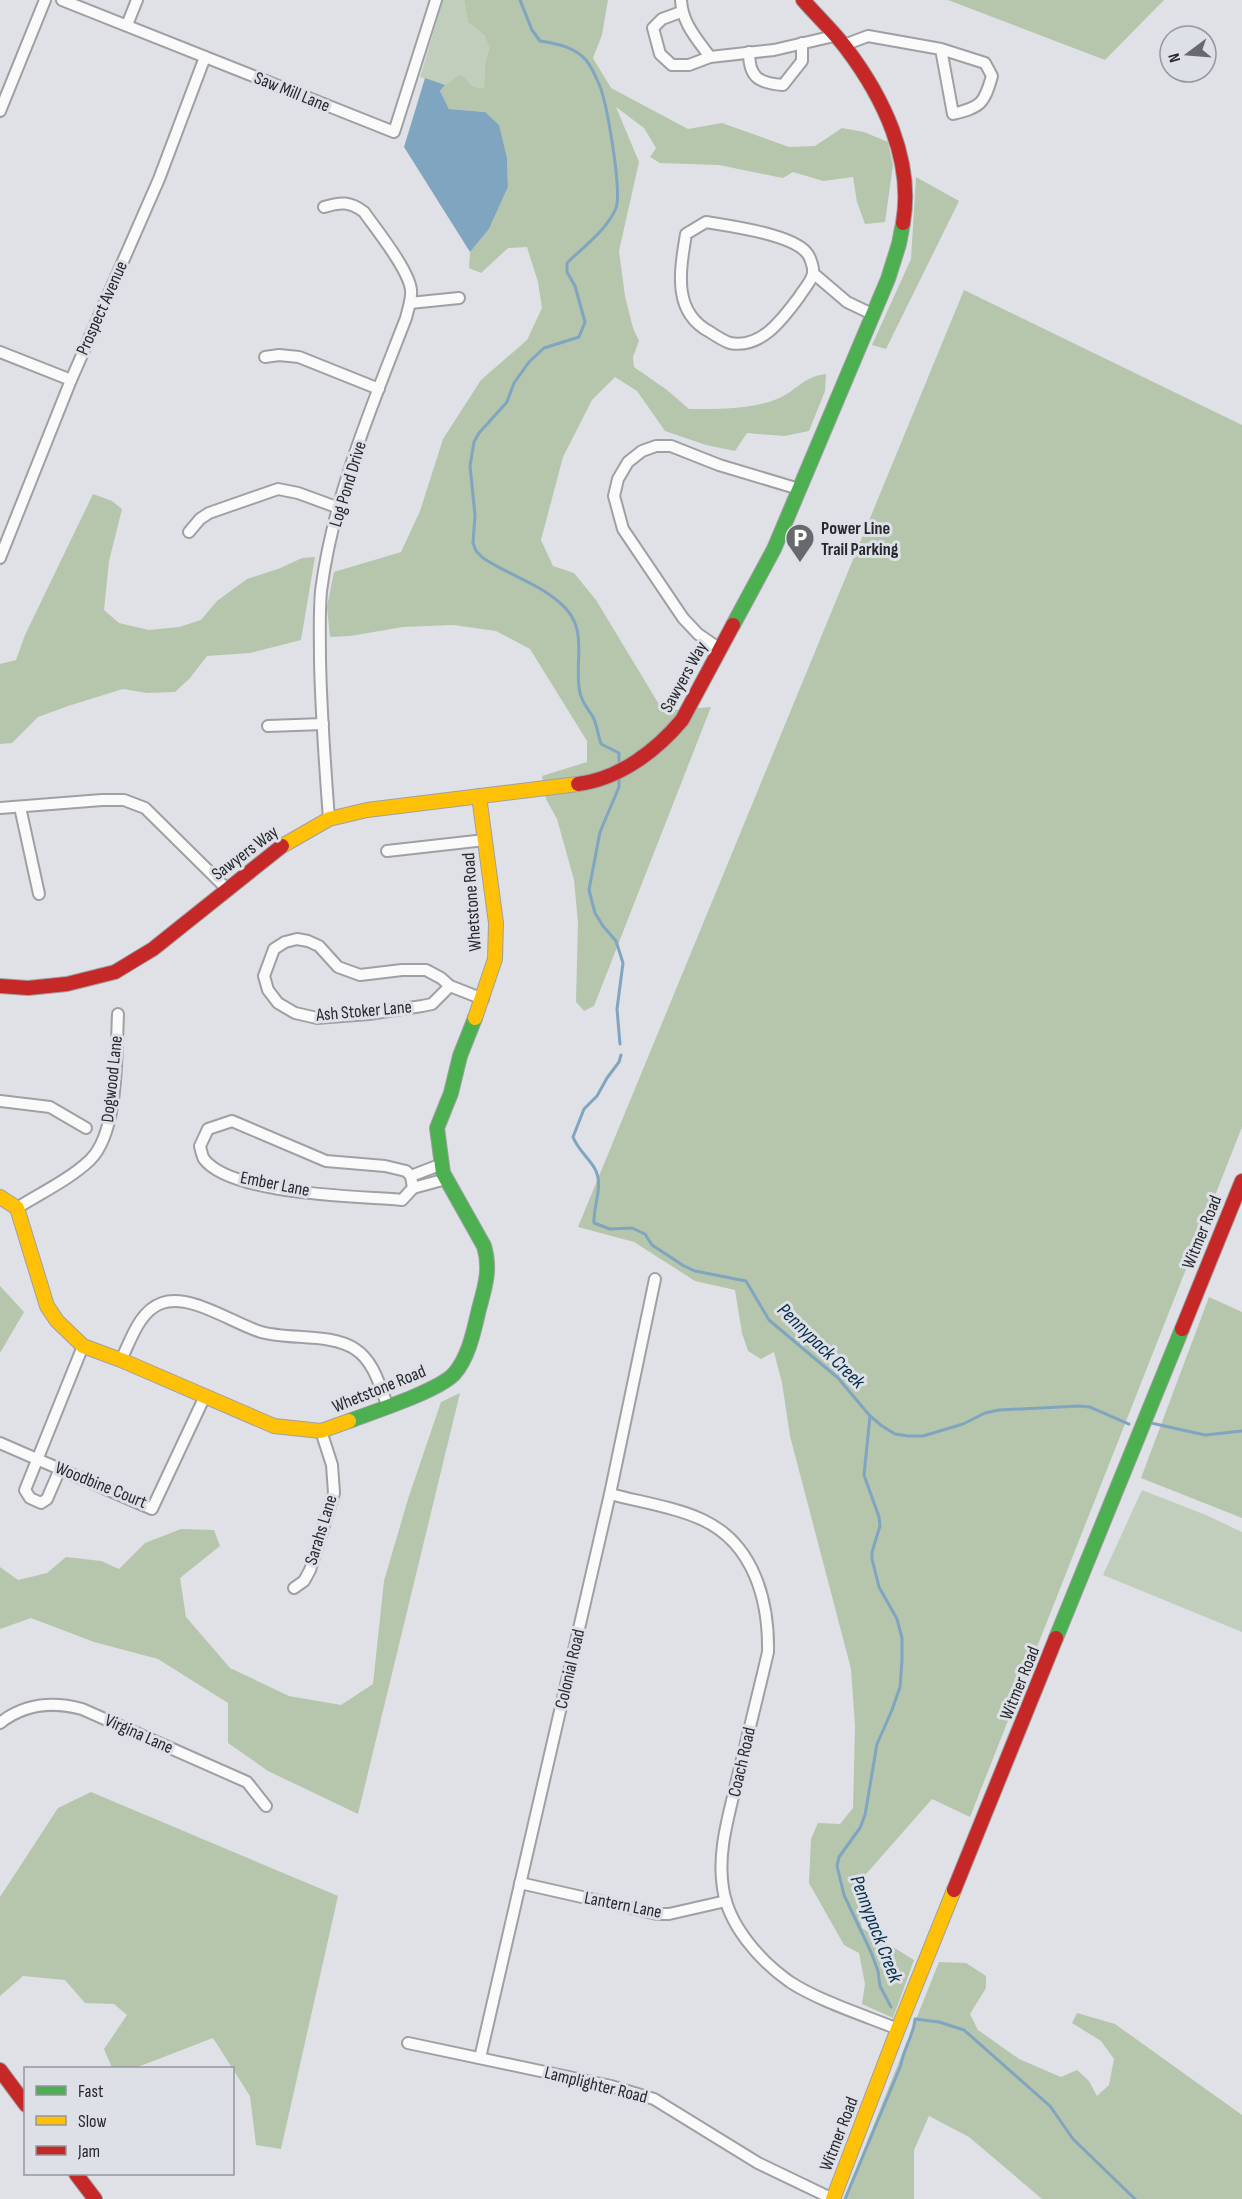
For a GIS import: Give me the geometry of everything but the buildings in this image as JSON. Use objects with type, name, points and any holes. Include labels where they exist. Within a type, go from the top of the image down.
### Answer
[{"type":"street","points":[[0,111],[45,0]]},
{"type":"street","name":"Saw Mill Lane","points":[[62,0],[394,132],[435,0]]},
{"type":"street","points":[[127,25],[137,0]]},
{"type":"street","points":[[681,0],[681,12],[691,31],[710,57]]},
{"type":"street","name":"Sawyers Way","points":[[0,986],[28,988],[67,984],[115,972],[153,949],[275,850],[329,819],[367,810],[590,783],[610,777],[632,766],[668,737],[682,720],[774,549],[888,279],[899,242],[904,183],[897,142],[883,103],[839,40],[802,0]]},
{"type":"street","points":[[681,12],[662,19],[652,28],[660,54],[672,65],[690,65],[710,57],[774,50],[802,43],[868,36],[941,49],[984,63],[992,76],[986,99],[974,109],[953,114],[941,49]]},
{"type":"street","points":[[749,52],[748,67],[757,78],[767,84],[783,85],[802,61],[802,43]]},
{"type":"street","name":"Prospect Avenue","points":[[0,558],[71,380],[159,179],[205,57]]},
{"type":"street","name":"Log Pond Drive","points":[[324,207],[344,202],[364,212],[408,279],[411,290],[410,303],[339,508],[327,556],[321,602],[320,695],[329,819]]},
{"type":"street","points":[[813,273],[780,322],[766,334],[742,343],[730,343],[701,328],[685,310],[682,297],[686,234],[706,222],[760,232],[797,245],[806,252],[813,273],[847,302],[872,315]]},
{"type":"street","points":[[410,303],[459,298]]},
{"type":"street","points":[[0,352],[71,380]]},
{"type":"street","points":[[265,357],[279,355],[299,357],[379,389]]},
{"type":"street","points":[[720,649],[698,634],[683,618],[623,530],[614,496],[618,480],[628,462],[642,451],[656,446],[671,446],[719,465],[799,489]]},
{"type":"street","points":[[189,532],[209,513],[278,489],[298,493],[339,508]]},
{"type":"street","points":[[268,726],[323,724]]},
{"type":"street","name":"Whetstone Road","points":[[17,1208],[47,1306],[57,1321],[83,1346],[274,1426],[321,1431],[388,1407],[437,1385],[454,1374],[465,1356],[488,1273],[488,1259],[484,1246],[443,1173],[437,1128],[451,1093],[460,1056],[483,999],[495,959],[496,934],[479,796]]},
{"type":"street","points":[[0,808],[124,800],[145,808],[227,889]]},
{"type":"street","points":[[20,807],[39,894]]},
{"type":"street","points":[[387,851],[485,840]]},
{"type":"street","name":"Ash Stoker Lane","points":[[450,987],[432,1004],[369,1014],[317,1018],[295,1013],[278,1003],[268,990],[264,976],[274,949],[285,942],[297,939],[319,946],[338,968],[360,975],[402,970],[426,970],[441,978],[450,987],[483,999]]},
{"type":"street","name":"Dogwood Lane","points":[[17,1208],[89,1161],[103,1143],[111,1119],[118,1014]]},
{"type":"street","points":[[0,1101],[50,1107],[86,1128]]},
{"type":"street","name":"Ember Lane","points":[[411,1176],[406,1171],[385,1166],[326,1161],[232,1121],[208,1129],[200,1146],[204,1158],[219,1171],[245,1181],[277,1188],[402,1200],[413,1188],[446,1179]]},
{"type":"street","points":[[413,1188],[411,1176],[442,1164]]},
{"type":"street","name":"Witmer Road","points":[[833,2199],[898,2029],[1242,1181]]},
{"type":"street","points":[[0,1197],[17,1208]]},
{"type":"street","name":"Colonial Road","points":[[480,2058],[610,1494],[655,1279]]},
{"type":"street","points":[[121,1360],[146,1312],[164,1302],[181,1301],[258,1331],[346,1344],[356,1349],[368,1361],[388,1407]]},
{"type":"street","name":"Woodbine Court","points":[[60,1469],[47,1499],[41,1503],[30,1498],[25,1490],[83,1346]]},
{"type":"street","name":"Woodbine Court","points":[[0,1443],[152,1509],[204,1396]]},
{"type":"street","name":"Sarahs Lane","points":[[294,1588],[304,1581],[309,1570],[334,1493],[332,1465],[321,1431]]},
{"type":"street","name":"Coach Road","points":[[610,1494],[705,1521],[721,1532],[744,1556],[752,1567],[762,1592],[768,1627],[768,1652],[722,1845],[722,1877],[726,1901],[746,1940],[774,1970],[790,1982],[806,1991],[898,2029]]},
{"type":"street","name":"Virgina Lane","points":[[0,1723],[13,1714],[36,1706],[56,1704],[82,1709],[247,1782],[266,1806]]},
{"type":"street","name":"Lantern Lane","points":[[520,1883],[657,1914],[669,1914],[726,1901]]},
{"type":"street","name":"Lamplighter Road","points":[[408,2043],[611,2086],[654,2099],[758,2163],[833,2199]]},
{"type":"street","points":[[0,2070],[24,2102]]},
{"type":"street","points":[[77,2175],[95,2199]]},
{"type":"green space","points":[[443,0],[464,0],[468,22],[485,36],[489,48],[485,64],[484,88],[474,87],[461,74],[445,85],[420,77]]},
{"type":"green space","points":[[464,0],[608,0],[602,35],[593,58],[611,88],[688,129],[722,123],[789,147],[815,146],[842,128],[864,132],[888,142],[893,165],[885,222],[865,224],[857,202],[853,177],[823,181],[793,172],[783,178],[719,165],[660,163],[650,157],[656,148],[644,128],[616,107],[639,162],[619,251],[625,296],[633,328],[639,341],[633,357],[634,367],[689,409],[734,408],[767,403],[784,396],[811,378],[826,374],[825,391],[809,431],[784,436],[747,433],[735,451],[706,445],[665,431],[637,391],[615,377],[592,400],[563,457],[541,540],[553,566],[574,573],[596,600],[663,711],[711,707],[594,1006],[584,1011],[576,1002],[578,923],[574,880],[557,819],[546,799],[542,776],[587,762],[587,741],[530,649],[496,631],[453,625],[403,627],[330,637],[327,607],[334,572],[401,552],[420,511],[443,439],[481,380],[527,340],[542,308],[538,282],[527,247],[508,248],[481,273],[469,268],[470,252],[489,229],[508,187],[507,158],[485,112],[449,109],[440,91],[461,74],[474,87],[484,88],[485,64],[489,48],[485,36],[468,22]]},
{"type":"green space","points":[[948,0],[1164,0],[1105,60]]},
{"type":"green space","points":[[916,177],[959,201],[886,349],[872,345],[911,259]]},
{"type":"green space","points":[[964,290],[1242,425],[1242,1127],[970,1817],[932,1799],[860,1881],[858,1907],[862,1928],[914,1960],[893,2018],[862,2004],[865,1984],[859,1953],[844,1945],[809,1883],[811,1839],[818,1823],[840,1824],[853,1808],[855,1726],[851,1669],[790,1436],[782,1383],[774,1352],[761,1359],[748,1351],[742,1333],[735,1290],[695,1281],[634,1242],[578,1227]]},
{"type":"green space","points":[[93,494],[112,501],[122,509],[109,561],[104,610],[119,623],[149,630],[179,627],[201,620],[217,601],[247,579],[302,558],[315,557],[301,640],[250,653],[207,656],[190,678],[175,692],[147,693],[123,689],[38,717],[12,743],[0,744],[0,664],[16,660],[25,635]]},
{"type":"green space","points":[[0,1286],[24,1312],[0,1353]]},
{"type":"green space","points":[[1209,1297],[1242,1312],[1242,1518],[1141,1478]]},
{"type":"green space","points":[[460,1393],[358,1814],[268,1771],[228,1743],[228,1703],[158,1659],[94,1642],[31,1618],[0,1629],[0,1567],[18,1580],[47,1573],[66,1557],[101,1561],[119,1569],[145,1543],[181,1529],[214,1530],[220,1546],[180,1578],[186,1617],[230,1668],[289,1696],[341,1705],[373,1684],[384,1581],[408,1499],[441,1402]]},
{"type":"green space","points":[[1142,1490],[1242,1532],[1242,1632],[1103,1575]]},
{"type":"green space","points":[[91,1792],[338,1896],[281,2149],[256,2145],[250,2096],[234,2071],[234,2067],[232,2067],[213,2038],[138,2067],[112,2067],[104,2049],[127,2015],[114,2004],[85,2003],[65,1980],[23,1976],[0,1996],[0,1897],[58,1808]]},
{"type":"green space","points":[[939,1962],[966,1963],[986,1976],[986,1988],[970,2014],[978,2030],[1019,2059],[1061,2077],[1077,2070],[1089,2081],[1097,2096],[1109,2085],[1114,2059],[1101,2041],[1072,2023],[1077,2013],[1115,2024],[1242,2115],[1242,2199],[1042,2199],[969,2137],[929,2116],[914,2150],[914,2199],[844,2199]]},
{"type":"water","points":[[425,78],[445,85],[440,91],[449,109],[485,112],[499,125],[507,158],[508,187],[489,229],[470,252],[404,147]]},
{"type":"waterway","name":"Pennypack Creek","points":[[520,0],[532,30],[540,41],[564,46],[581,55],[595,75],[602,94],[609,127],[617,199],[616,208],[607,223],[567,263],[567,272],[575,286],[585,322],[579,337],[544,348],[529,362],[514,383],[507,402],[479,433],[474,442],[470,466],[475,515],[473,543],[476,551],[483,558],[541,589],[569,612],[578,634],[578,681],[581,696],[594,720],[601,744],[619,753],[619,766]]},
{"type":"waterway","name":"Pennypack Creek","points":[[619,776],[619,787],[600,832],[589,890],[595,913],[616,941],[623,963],[617,1009],[620,1044]]},
{"type":"waterway","name":"Pennypack Creek","points":[[621,1055],[619,1062],[597,1096],[584,1109],[573,1137],[598,1175],[594,1223],[610,1229],[632,1228],[645,1234],[652,1245],[684,1266],[695,1271],[746,1281],[769,1320],[838,1378],[870,1416],[895,1434],[923,1436],[999,1410],[1079,1406],[1090,1407],[1129,1424]]},
{"type":"waterway","name":"Pennypack Creek","points":[[870,1416],[864,1475],[880,1526],[872,1559],[879,1587],[897,1619],[902,1638],[902,1660],[900,1687],[877,1744],[865,1815],[860,1828],[839,1857],[837,1866],[844,1895],[871,1952],[878,1971],[880,1986],[891,2007]]},
{"type":"waterway","points":[[1151,1423],[1205,1435],[1242,1431]]},
{"type":"waterway","points":[[845,2199],[901,2065],[915,2019],[939,2022],[964,2030],[1050,2106],[1073,2139],[1135,2199]]},
{"type":"traffic: fast","points":[[733,625],[774,549],[888,279],[903,223]]},
{"type":"traffic: fast","points":[[349,1421],[446,1381],[464,1360],[470,1343],[485,1285],[486,1254],[484,1246],[443,1173],[437,1128],[451,1093],[460,1056],[475,1018]]},
{"type":"traffic: fast","points":[[1056,1638],[1182,1329]]},
{"type":"traffic: slow","points":[[282,846],[329,819],[367,810],[578,784]]},
{"type":"traffic: slow","points":[[475,1018],[495,959],[496,923],[479,796]]},
{"type":"traffic: slow","points":[[0,1197],[17,1208],[47,1306],[57,1321],[83,1346],[274,1426],[321,1431],[349,1421]]},
{"type":"traffic: slow","points":[[833,2199],[954,1890]]},
{"type":"traffic: jam","points":[[803,0],[846,48],[860,67],[883,108],[900,153],[905,199],[903,223]]},
{"type":"traffic: jam","points":[[578,784],[622,770],[648,753],[672,731],[682,720],[733,625]]},
{"type":"traffic: jam","points":[[0,986],[28,988],[67,984],[115,972],[153,949],[282,846]]},
{"type":"traffic: jam","points":[[1182,1329],[1242,1181]]},
{"type":"traffic: jam","points":[[954,1890],[1056,1638]]},
{"type":"traffic: jam","points":[[0,2070],[24,2102]]},
{"type":"traffic: jam","points":[[77,2175],[95,2199]]},
{"type":"place","name":"Power Line Trail Parking","points":[[800,564]]}]
